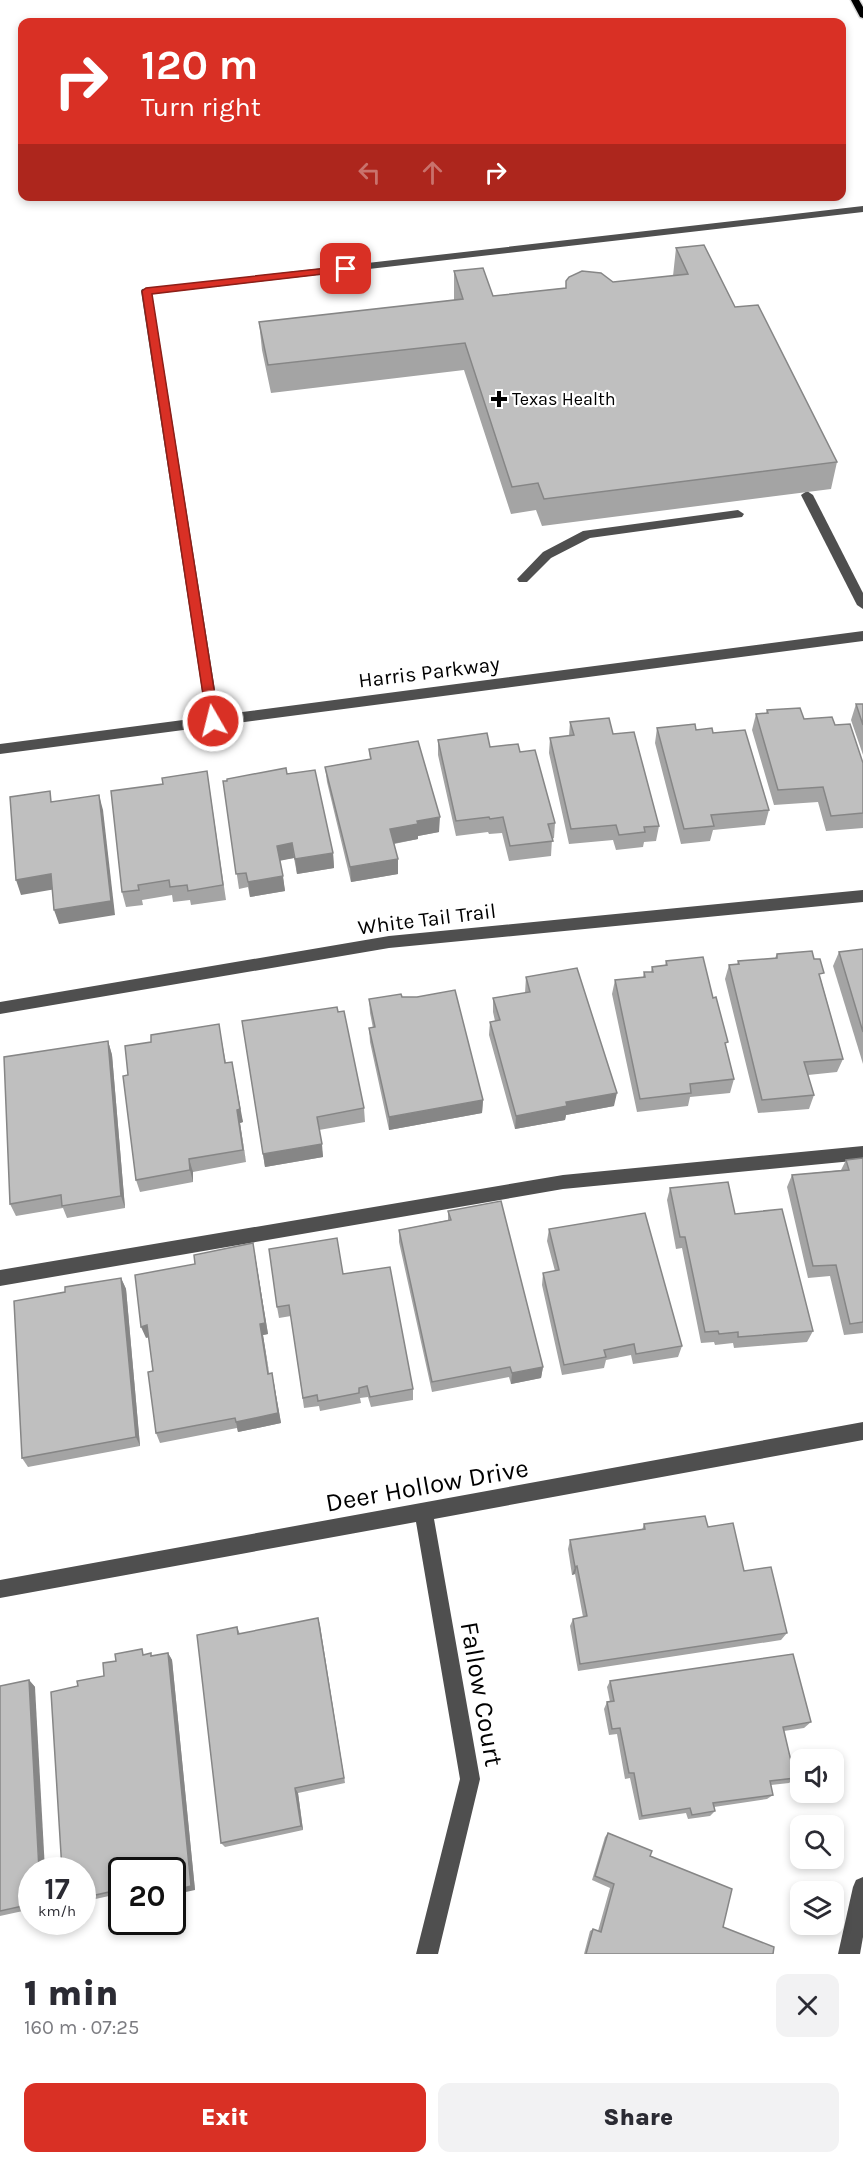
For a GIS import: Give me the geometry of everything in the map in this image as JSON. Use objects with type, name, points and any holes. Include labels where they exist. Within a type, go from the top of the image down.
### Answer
[{"type":"main road","points":[[855,0],[863,15]]},
{"type":"street","points":[[213,721],[146,291],[863,209]]},
{"type":"street","points":[[807,495],[863,605]]},
{"type":"street","points":[[523,579],[547,555],[587,534],[738,514]]},
{"type":"street","name":"Harris Parkway","points":[[0,748],[863,636]]},
{"type":"street","name":"White Tail Trail","points":[[0,1008],[389,942],[863,896]]},
{"type":"street","points":[[0,1278],[563,1182],[863,1153]]},
{"type":"street","name":"Deer Hollow Drive","points":[[0,1589],[863,1431]]},
{"type":"street","name":"Fallow Court","points":[[423,1511],[470,1779],[427,1954]]},
{"type":"street","points":[[849,1954],[863,1887]]},
{"type":"building","points":[[704,245],[735,307],[758,305],[837,462],[544,499],[538,483],[512,487],[465,343],[268,365],[259,322],[463,299],[454,271],[483,268],[493,296],[566,288],[566,281],[569,277],[582,271],[601,273],[613,282],[688,274],[676,248]]},
{"type":"building","points":[[856,704],[863,704],[863,725]]},
{"type":"building","points":[[800,708],[804,719],[832,717],[835,725],[850,724],[863,763],[863,813],[831,816],[823,787],[778,790],[756,714],[768,713],[767,710]]},
{"type":"building","points":[[609,718],[613,734],[634,732],[659,826],[644,827],[645,832],[619,835],[616,825],[571,829],[550,738],[574,735],[570,722]]},
{"type":"building","points":[[695,724],[696,730],[712,728],[713,733],[745,730],[769,810],[711,815],[714,826],[684,829],[657,728]]},
{"type":"building","points":[[487,733],[490,747],[518,744],[520,752],[535,750],[555,823],[548,824],[553,841],[510,846],[503,817],[456,821],[438,740]]},
{"type":"building","points":[[418,741],[440,817],[390,829],[398,859],[350,867],[325,767],[371,759],[369,749]]},
{"type":"building","points":[[286,768],[287,774],[315,770],[333,853],[295,859],[292,843],[277,846],[283,876],[248,882],[246,873],[236,874],[223,781]]},
{"type":"building","points":[[207,771],[223,885],[188,891],[187,885],[170,887],[169,880],[138,885],[139,890],[122,892],[111,791],[163,784],[162,778]]},
{"type":"building","points":[[50,791],[51,802],[99,795],[111,901],[54,910],[51,874],[16,880],[10,797]]},
{"type":"building","points":[[863,949],[863,1032],[839,952]]},
{"type":"building","points":[[812,951],[814,959],[820,959],[824,973],[819,974],[843,1059],[804,1062],[814,1095],[762,1100],[729,965],[739,964],[738,961],[777,958],[777,954]]},
{"type":"building","points":[[703,957],[713,998],[716,997],[728,1042],[725,1043],[734,1079],[690,1084],[691,1093],[640,1099],[615,980],[645,977],[644,972],[653,972],[652,967],[667,965],[666,961]]},
{"type":"building","points":[[577,968],[617,1093],[566,1102],[567,1106],[516,1116],[490,1022],[500,1020],[493,998],[530,992],[526,977]]},
{"type":"building","points":[[455,990],[483,1100],[389,1117],[369,1028],[375,1027],[369,999],[401,994],[402,997],[417,997]]},
{"type":"building","points":[[337,1007],[338,1012],[344,1011],[364,1108],[317,1117],[322,1144],[263,1154],[242,1021]]},
{"type":"building","points":[[219,1024],[225,1063],[232,1062],[240,1109],[237,1110],[243,1150],[189,1159],[190,1170],[136,1180],[123,1076],[128,1075],[125,1046],[151,1042],[151,1035]]},
{"type":"building","points":[[108,1041],[121,1196],[62,1206],[61,1195],[10,1204],[4,1057]]},
{"type":"building","points":[[863,1158],[863,1322],[850,1324],[836,1265],[813,1266],[792,1175],[849,1170],[846,1160]]},
{"type":"building","points":[[728,1182],[735,1214],[782,1209],[813,1331],[738,1337],[738,1332],[719,1334],[718,1331],[705,1332],[685,1237],[680,1237],[670,1188]]},
{"type":"building","points":[[501,1201],[543,1367],[512,1373],[510,1367],[432,1382],[399,1230],[451,1220],[448,1211]]},
{"type":"building","points":[[645,1213],[682,1346],[636,1354],[634,1344],[604,1350],[606,1357],[564,1365],[543,1273],[559,1270],[549,1229]]},
{"type":"building","points":[[337,1238],[343,1274],[390,1267],[413,1389],[370,1397],[367,1386],[359,1388],[359,1393],[318,1401],[317,1395],[303,1398],[289,1305],[277,1307],[269,1249]]},
{"type":"building","points":[[253,1243],[265,1323],[260,1324],[268,1374],[272,1373],[278,1413],[236,1422],[235,1418],[156,1433],[148,1372],[153,1371],[147,1325],[141,1327],[135,1275],[195,1264],[194,1255]]},
{"type":"building","points":[[121,1278],[136,1437],[22,1458],[14,1301],[65,1292],[65,1287]]},
{"type":"building","points":[[705,1516],[708,1527],[733,1523],[744,1571],[771,1567],[787,1633],[580,1664],[573,1619],[587,1616],[570,1540],[645,1529],[644,1524]]},
{"type":"building","points":[[318,1618],[344,1778],[295,1788],[301,1826],[221,1843],[197,1635],[237,1627],[238,1634]]},
{"type":"building","points":[[142,1649],[143,1655],[168,1653],[191,1886],[186,1887],[186,1857],[108,1857],[108,1892],[96,1895],[96,1857],[61,1857],[51,1692],[78,1686],[77,1681],[104,1676],[103,1663],[116,1661],[115,1654]]},
{"type":"building","points":[[793,1654],[811,1722],[783,1727],[790,1757],[790,1779],[770,1781],[773,1795],[713,1803],[715,1811],[692,1815],[690,1808],[642,1816],[634,1773],[629,1773],[620,1728],[612,1729],[607,1702],[614,1701],[610,1681]]},
{"type":"building","points":[[29,1680],[38,1857],[18,1857],[18,1907],[0,1911],[0,1686]]},
{"type":"building","points":[[608,1833],[652,1851],[650,1856],[732,1889],[723,1927],[774,1947],[773,1954],[586,1954],[593,1929],[601,1932],[614,1884],[595,1876]]},
{"type":"place","name":"Texas Health","points":[[499,399]]},
{"type":"route","points":[[213,721],[146,291],[346,269]]}]
